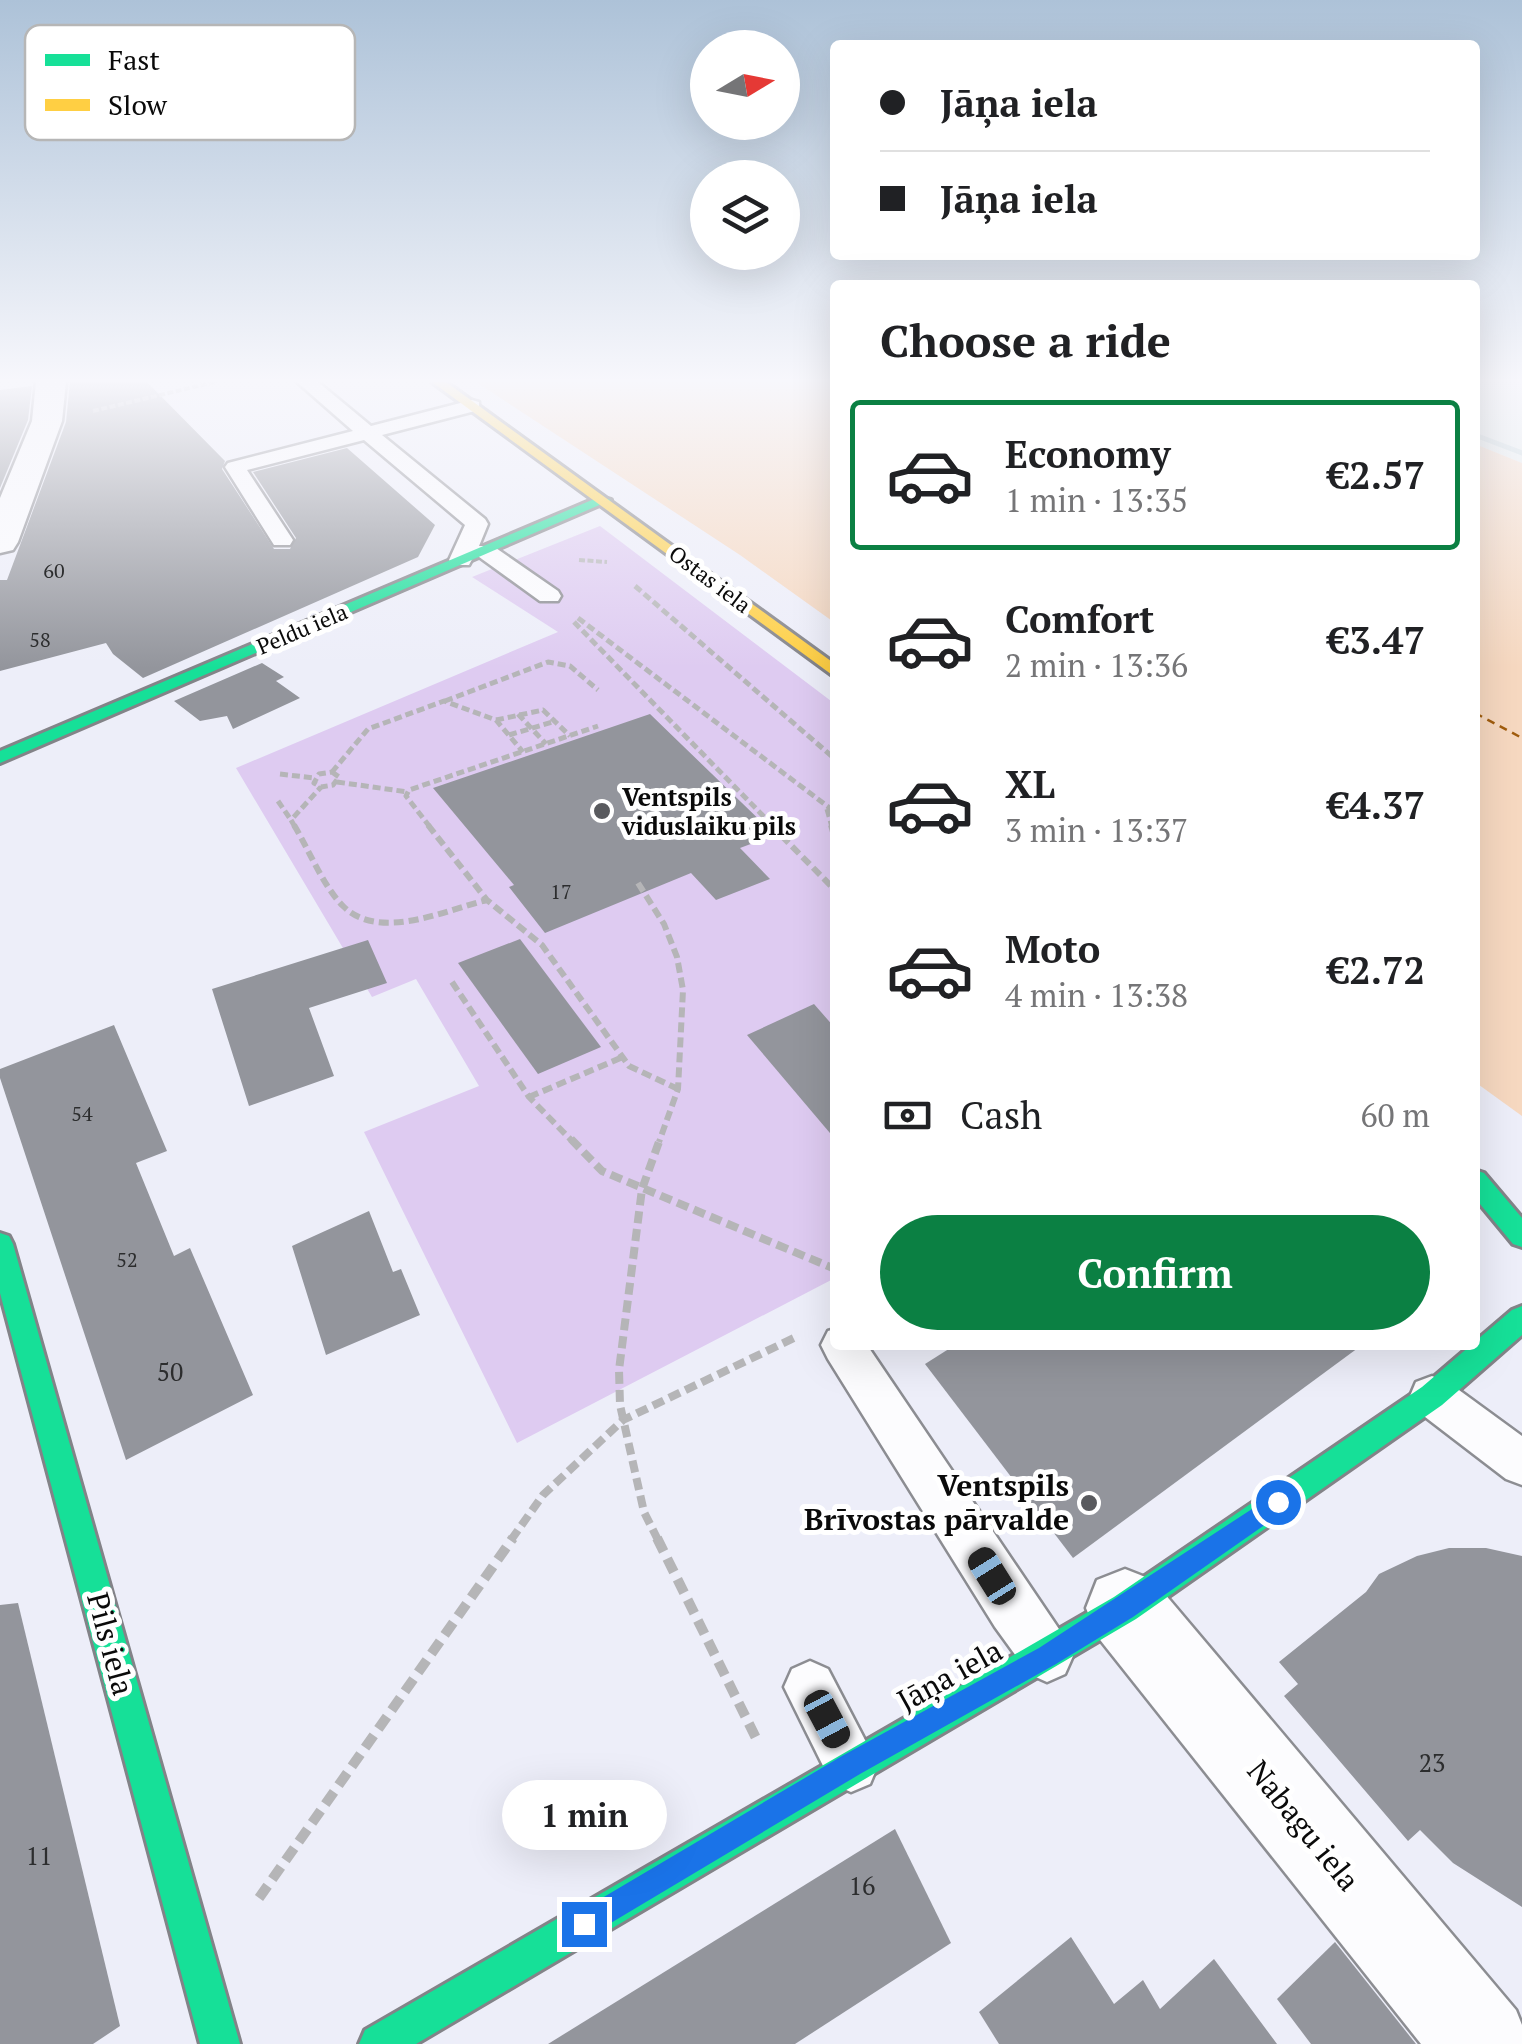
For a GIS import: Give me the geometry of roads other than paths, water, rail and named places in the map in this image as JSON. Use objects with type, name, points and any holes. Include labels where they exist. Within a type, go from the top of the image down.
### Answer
[{"type":"street","points":[[0,542],[9,501],[21,477]]},
{"type":"street","name":"Ostas iela","points":[[572,477],[830,668]]},
{"type":"street","name":"Peldu iela","points":[[0,758],[604,500]]},
{"type":"street","points":[[1480,1186],[1522,1236]]},
{"type":"street","name":"Pils iela","points":[[0,1244],[220,2044]]},
{"type":"street","name":"Jāņa iela","points":[[379,2044],[1125,1608],[1432,1396],[1522,1318]]},
{"type":"street","name":"Nabagu iela","points":[[1125,1608],[1482,2044]]},
{"type":"lane","points":[[241,477],[282,540]]},
{"type":"lane","points":[[421,477],[477,524],[461,560]]},
{"type":"lane","points":[[484,550],[549,596],[521,608]]},
{"type":"lane","points":[[847,1350],[1013,1609],[1048,1656]]},
{"type":"lane","points":[[1432,1396],[1522,1463]]},
{"type":"lane","points":[[810,1687],[851,1765]]},
{"type":"place","name":"Ventspils viduslaiku pils","points":[[602,811]]},
{"type":"place","name":"Ventspils Brīvostas pārvalde","points":[[1089,1503]]}]
